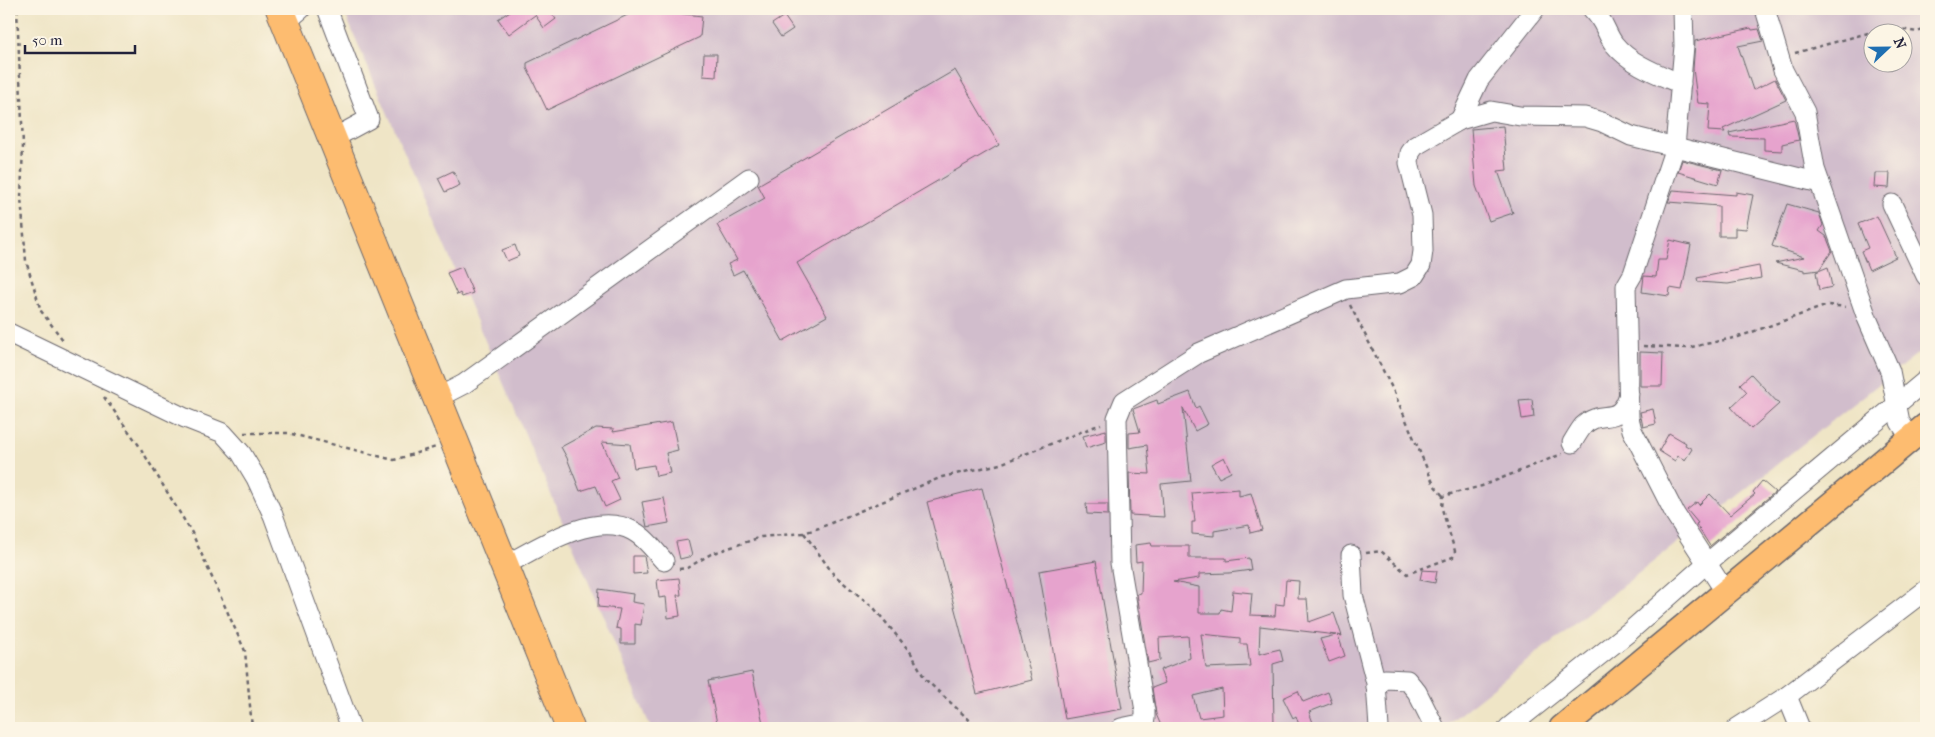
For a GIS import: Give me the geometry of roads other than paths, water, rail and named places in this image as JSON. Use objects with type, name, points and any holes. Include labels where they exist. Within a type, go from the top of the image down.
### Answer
[{"type":"highway","points":[[289,13],[334,138],[570,728]]},
{"type":"main road","points":[[1562,728],[1919,433]]},
{"type":"street","points":[[332,9],[328,11],[369,119],[334,138]]},
{"type":"street","points":[[1460,120],[1479,80],[1535,9]]},
{"type":"street","points":[[1592,9],[1602,18],[1612,42],[1622,53],[1647,69],[1681,84]]},
{"type":"street","points":[[1683,9],[1684,46],[1675,147],[1633,274],[1626,286],[1626,345],[1629,393],[1632,430],[1675,514],[1726,593]]},
{"type":"street","points":[[1765,9],[1790,85],[1805,112],[1812,154],[1820,183],[1838,229],[1867,318],[1890,371],[1900,422],[1919,433]]},
{"type":"street","points":[[1121,728],[1140,724],[1145,719],[1120,563],[1117,418],[1124,401],[1199,353],[1346,289],[1400,283],[1414,276],[1421,265],[1422,215],[1409,162],[1410,153],[1415,146],[1460,120],[1491,111],[1520,116],[1586,118],[1602,122],[1631,136],[1820,183]]},
{"type":"street","points":[[437,398],[464,384],[749,178]]},
{"type":"street","points":[[1892,204],[1926,276]]},
{"type":"street","points":[[9,333],[186,418],[223,433],[241,453],[256,478],[273,515],[351,728]]},
{"type":"street","points":[[1508,728],[1629,632],[1706,564],[1926,380]]},
{"type":"street","points":[[1572,444],[1584,426],[1599,417],[1616,415],[1625,407],[1629,393]]},
{"type":"street","points":[[504,566],[544,544],[580,529],[614,523],[635,532],[664,560]]},
{"type":"street","points":[[1351,555],[1353,595],[1376,687],[1379,728]]},
{"type":"street","points":[[1738,728],[1787,696],[1926,590]]},
{"type":"street","points":[[1376,687],[1385,679],[1407,680],[1418,692],[1435,728]]},
{"type":"street","points":[[1787,696],[1800,728]]}]
